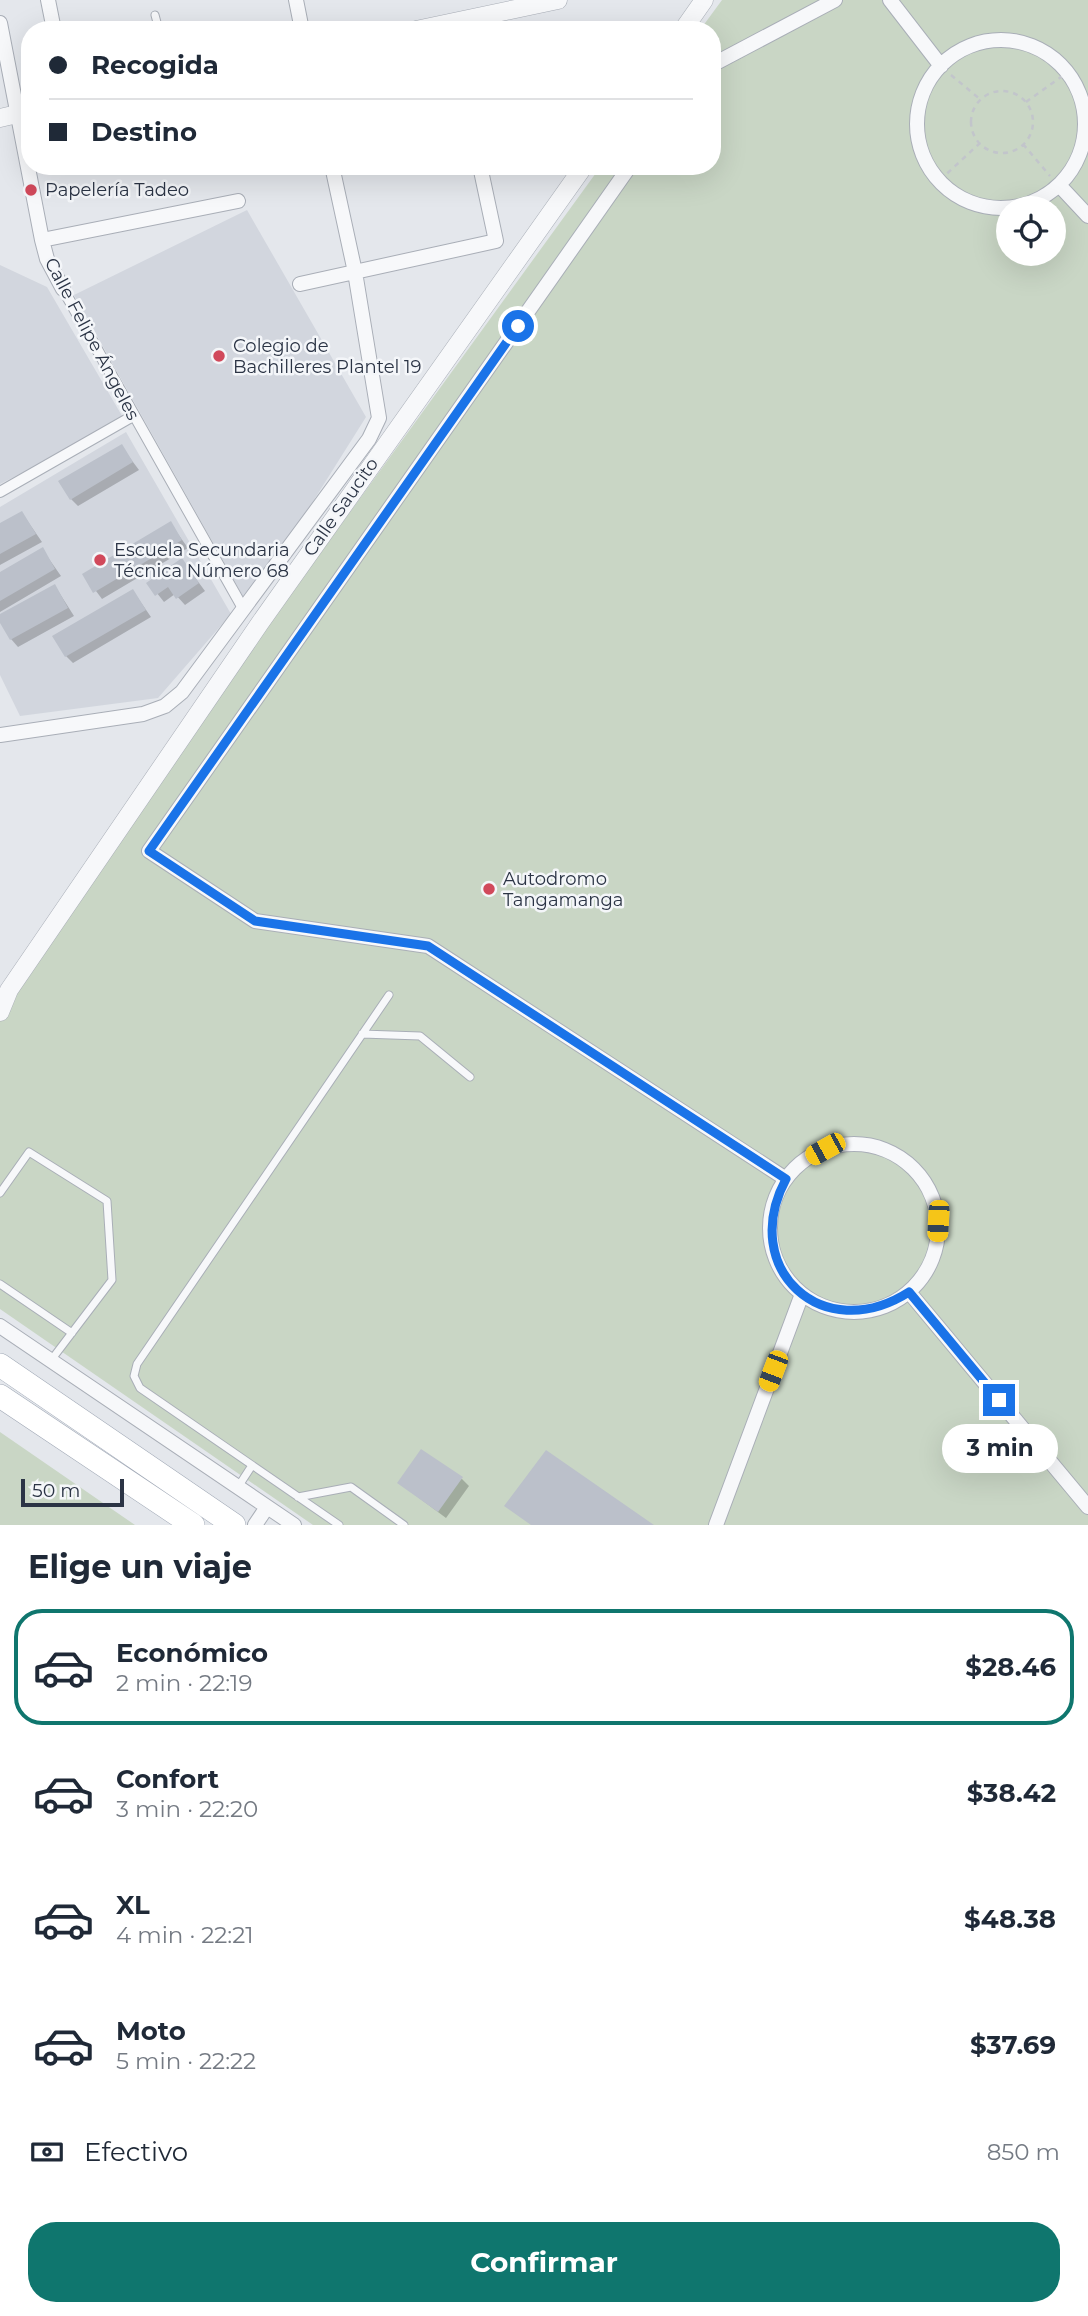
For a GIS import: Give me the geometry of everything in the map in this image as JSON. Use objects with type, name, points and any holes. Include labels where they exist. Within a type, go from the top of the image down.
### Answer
[{"type":"main road","points":[[0,1364],[234,1525]]},
{"type":"main road","points":[[0,1396],[193,1525]]},
{"type":"street","points":[[48,0],[52,21]]},
{"type":"street","points":[[296,0],[300,21]]},
{"type":"street","points":[[471,21],[558,0]]},
{"type":"street","points":[[721,60],[835,0]]},
{"type":"street","points":[[890,0],[941,66]]},
{"type":"street","points":[[689,21],[703,1]]},
{"type":"street","name":"Calle Felipe Ángeles","points":[[0,23],[21,102]]},
{"type":"street","points":[[1019,41],[1046,52],[1068,72],[1082,98],[1086,127],[1079,156],[1059,186],[1034,201],[1005,208],[976,204],[950,190],[930,169],[917,131],[919,102],[932,76],[952,55],[979,42],[1019,41]]},
{"type":"street","points":[[0,118],[21,114]]},
{"type":"street","name":"Calle Felipe Ángeles","points":[[33,175],[47,259],[244,610],[260,623]]},
{"type":"street","points":[[0,735],[143,714],[165,706],[182,692],[369,439],[379,418],[355,272],[334,175]]},
{"type":"street","points":[[300,284],[496,241],[482,175]]},
{"type":"street","name":"Calle Saucito","points":[[0,1012],[5,992],[260,623],[578,175]]},
{"type":"street","points":[[624,175],[149,851],[255,921],[428,946],[786,1179]]},
{"type":"street","points":[[1059,186],[1088,216]]},
{"type":"street","points":[[42,240],[238,201]]},
{"type":"street","points":[[0,492],[133,416]]},
{"type":"street","points":[[851,1144],[878,1147],[902,1159],[921,1177],[933,1198],[938,1221],[937,1245],[929,1267],[909,1292],[872,1310],[847,1312],[823,1306],[802,1294],[778,1265],[771,1244],[770,1221],[775,1199],[786,1179],[802,1162],[825,1149],[851,1144]]},
{"type":"street","points":[[909,1292],[1088,1507]]},
{"type":"street","points":[[716,1525],[802,1294]]},
{"type":"street","points":[[0,1326],[294,1525]]},
{"type":"street","points":[[255,1525],[267,1507]]},
{"type":"lane","points":[[155,15],[157,21]]},
{"type":"lane","points":[[339,1525],[139,1388],[134,1376],[136,1364],[389,995]]},
{"type":"lane","points":[[362,1034],[403,1033],[420,1036],[470,1077]]},
{"type":"lane","points":[[0,1193],[29,1152],[107,1201],[112,1280],[52,1359]]},
{"type":"lane","points":[[0,1284],[72,1334]]},
{"type":"lane","points":[[239,1487],[251,1467]]},
{"type":"lane","points":[[298,1497],[351,1487],[404,1525]]},
{"type":"path","points":[[941,66],[981,100]]},
{"type":"path","points":[[1026,102],[1068,72]]},
{"type":"path","points":[[1003,91],[1018,95],[1026,102],[1033,122],[1031,132],[1023,144],[1009,152],[999,152],[980,143],[974,134],[971,115],[981,100],[992,92],[1003,91]]},
{"type":"path","points":[[940,180],[980,143]]},
{"type":"path","points":[[1023,144],[1059,186]]},
{"type":"shaded area","name":"Colegio de Bachilleres Plantel 19","points":[[247,210],[366,417],[248,605],[74,295]]},
{"type":"shaded area","points":[[0,265],[47,287],[125,421],[0,484]]},
{"type":"shaded area","name":"Escuela Secundaria Técnica Número 68","points":[[126,432],[231,614],[158,698],[20,716],[0,675],[0,507]]},
{"type":"green space","points":[[722,0],[1088,0],[1088,1525],[313,1525],[0,1309],[0,995],[594,175],[721,175],[721,21],[707,21]]},
{"type":"green space","points":[[0,1432],[135,1525],[0,1525]]},
{"type":"building","points":[[122,444],[133,462],[70,500],[58,481]]},
{"type":"building","points":[[22,511],[36,534],[0,554],[0,523]]},
{"type":"building","points":[[171,521],[182,540],[93,593],[82,574]]},
{"type":"building","points":[[43,547],[55,569],[0,601],[0,572]]},
{"type":"building","points":[[182,558],[199,583],[176,599],[168,587],[155,596],[146,583]]},
{"type":"building","points":[[55,584],[68,608],[10,640],[0,623],[0,614]]},
{"type":"building","points":[[133,589],[146,610],[65,657],[52,636]]},
{"type":"building","points":[[421,1449],[463,1477],[438,1512],[397,1483]]},
{"type":"building","points":[[546,1450],[654,1525],[531,1525],[504,1506]]},
{"type":"place","name":"Papelería Tadeo","points":[[31,190]]},
{"type":"place","name":"Colegio de Bachilleres Plantel 19","points":[[219,356]]},
{"type":"place","name":"Escuela Secundaria Técnica Número 68","points":[[100,560]]},
{"type":"place","name":"Autodromo Tangamanga","points":[[489,889]]},
{"type":"route","points":[[518,326],[149,851],[255,921],[428,946],[786,1179],[775,1199],[770,1221],[771,1244],[778,1265],[791,1284],[823,1306],[847,1312],[872,1310],[909,1292],[999,1400]]}]
